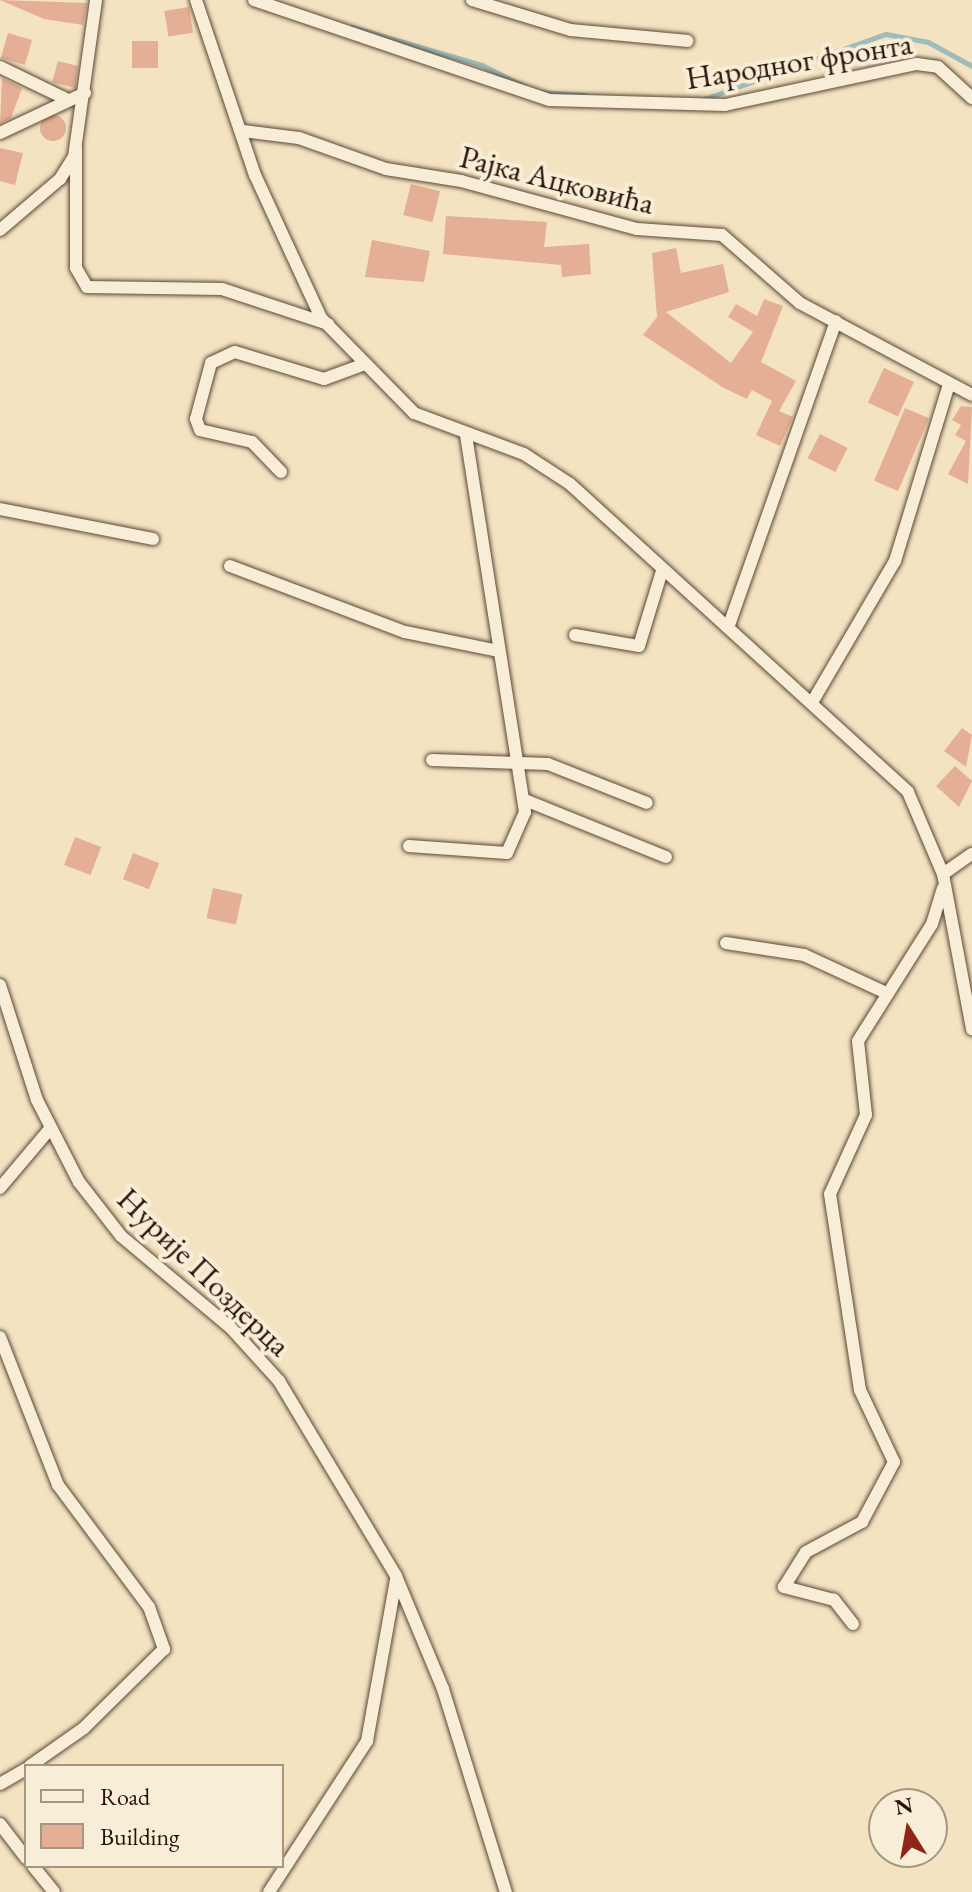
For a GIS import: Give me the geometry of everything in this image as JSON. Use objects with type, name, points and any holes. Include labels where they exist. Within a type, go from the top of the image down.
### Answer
[{"type":"street","points":[[96,0],[76,148],[76,268],[87,287],[222,289],[290,318],[328,324]]},
{"type":"street","points":[[196,0],[280,234],[328,324],[414,413],[540,462],[662,571],[814,699],[908,792],[944,878],[972,1029]]},
{"type":"street","name":"Народног фронта","points":[[254,0],[549,100],[725,105],[917,64],[938,67],[972,98]]},
{"type":"street","points":[[472,0],[571,30],[687,41]]},
{"type":"street","points":[[0,67],[68,100]]},
{"type":"street","points":[[0,133],[85,93]]},
{"type":"street","name":"Рајка Ацковића","points":[[243,131],[299,138],[386,169],[461,181],[637,229],[722,235],[783,291],[972,395]]},
{"type":"street","points":[[0,230],[60,179],[76,148]]},
{"type":"street","points":[[729,625],[836,321]]},
{"type":"street","points":[[281,472],[252,442],[200,430],[196,419],[211,363],[235,352],[324,379],[365,364]]},
{"type":"street","points":[[814,699],[895,561],[949,384]]},
{"type":"street","points":[[409,846],[507,853],[522,831],[525,800],[498,651],[466,435]]},
{"type":"street","points":[[0,509],[153,539]]},
{"type":"street","points":[[230,566],[405,632],[498,651]]},
{"type":"street","points":[[575,635],[639,646],[662,571]]},
{"type":"street","points":[[432,760],[548,764],[647,803]]},
{"type":"street","points":[[525,800],[666,857]]},
{"type":"street","points":[[853,1624],[834,1600],[784,1587],[806,1552],[862,1522],[894,1462],[860,1390],[830,1203],[834,1178],[866,1115],[858,1041],[884,992],[932,924],[944,878],[972,854]]},
{"type":"street","points":[[726,943],[804,955],[884,992]]},
{"type":"street","name":"Нурије Поздерца","points":[[0,985],[2,1000],[49,1130],[121,1236],[230,1327],[279,1381],[396,1576],[443,1689],[506,1892]]},
{"type":"street","points":[[0,1188],[49,1130]]},
{"type":"street","points":[[0,1337],[58,1485],[149,1607],[164,1649],[84,1728],[32,1764]]},
{"type":"street","points":[[269,1892],[367,1741],[396,1576]]},
{"type":"street","points":[[0,1784],[24,1769]]},
{"type":"street","points":[[0,1824],[24,1855]]},
{"type":"street","points":[[35,1868],[54,1892]]},
{"type":"building","points":[[0,0],[87,3],[83,25],[44,19]]},
{"type":"building","points":[[189,7],[193,33],[168,37],[164,11]]},
{"type":"building","points":[[8,33],[32,40],[25,65],[1,58]]},
{"type":"building","points":[[132,41],[158,41],[158,68],[132,68]]},
{"type":"building","points":[[58,61],[78,66],[75,88],[52,82]]},
{"type":"building","points":[[2,78],[22,88],[11,118],[0,123]]},
{"type":"building","points":[[53,115],[62,119],[66,128],[62,137],[53,141],[44,137],[40,128],[44,119]]},
{"type":"building","points":[[0,148],[23,153],[15,185],[0,181]]},
{"type":"building","points":[[411,184],[440,191],[432,222],[403,215]]},
{"type":"building","points":[[446,216],[547,222],[544,247],[589,244],[591,274],[562,277],[561,265],[443,254]]},
{"type":"building","points":[[372,240],[430,251],[424,282],[365,277]]},
{"type":"building","points":[[676,248],[681,273],[723,264],[729,292],[666,312],[731,363],[753,332],[728,317],[736,304],[757,316],[764,299],[783,306],[761,362],[796,381],[779,411],[793,417],[780,446],[756,435],[772,401],[752,390],[747,399],[724,388],[643,335],[657,317],[652,253]]},
{"type":"building","points":[[884,368],[914,382],[898,416],[868,402]]},
{"type":"building","points":[[961,406],[972,407],[968,484],[948,474],[966,441],[955,435],[961,425],[952,420]]},
{"type":"building","points":[[905,408],[929,418],[898,491],[874,481]]},
{"type":"building","points":[[820,434],[848,448],[835,472],[808,458]]},
{"type":"building","points":[[962,728],[972,735],[966,767],[944,751]]},
{"type":"building","points":[[955,766],[972,781],[959,807],[936,786]]},
{"type":"building","points":[[75,837],[101,847],[90,875],[64,865]]},
{"type":"building","points":[[133,853],[159,863],[149,889],[123,879]]},
{"type":"building","points":[[213,888],[242,894],[236,925],[207,918]]},
{"type":"waterway","points":[[352,27],[482,65],[524,86]]},
{"type":"waterway","points":[[704,99],[886,34],[928,42],[972,66]]},
{"type":"waterway","points":[[540,92],[586,95]]}]
